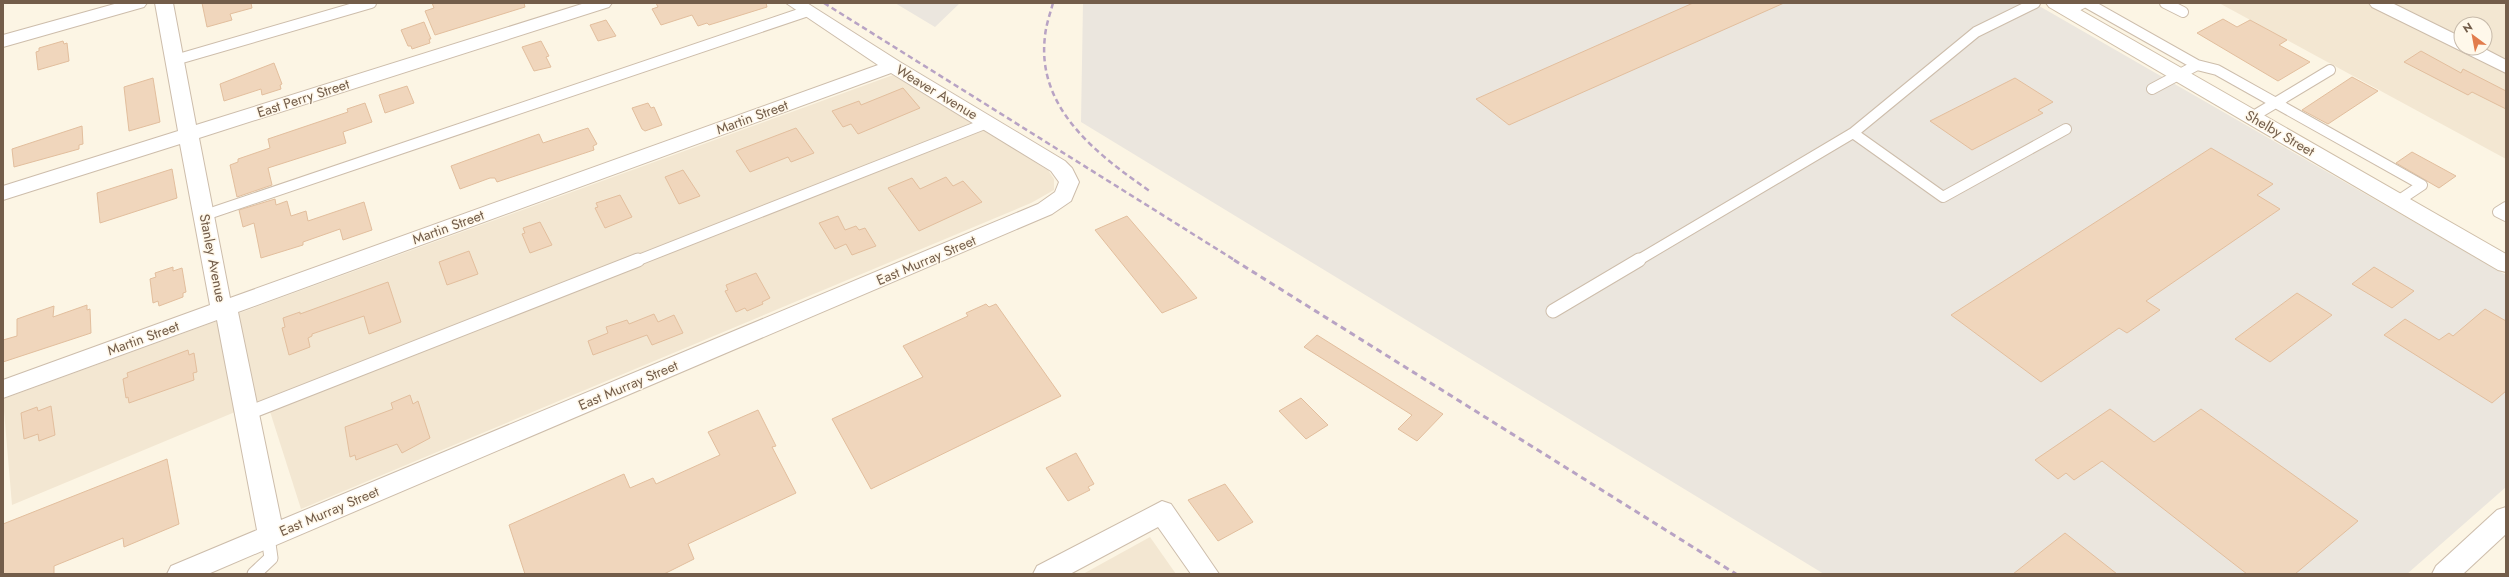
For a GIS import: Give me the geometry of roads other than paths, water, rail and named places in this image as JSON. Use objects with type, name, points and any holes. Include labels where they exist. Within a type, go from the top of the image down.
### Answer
[{"type":"street","points":[[3,41],[138,3]]},
{"type":"street","name":"Stanley Avenue","points":[[164,3],[223,309],[226,313],[270,536]]},
{"type":"street","name":"East Perry Street","points":[[3,193],[603,3]]},
{"type":"street","points":[[2378,3],[2453,40]]},
{"type":"street","name":"Shelby Street","points":[[2069,6],[2179,75],[2506,264]]},
{"type":"street","name":"Weaver Avenue","points":[[801,7],[892,66],[1058,166],[1065,173],[1069,182],[1068,188]]},
{"type":"street","points":[[2484,56],[2506,67]]},
{"type":"street","name":"Martin Street","points":[[3,389],[892,66]]},
{"type":"street","name":"East Murray Street","points":[[180,574],[1045,210],[1056,204],[1068,188]]},
{"type":"street","points":[[1046,574],[1162,512],[1206,574]]},
{"type":"street","points":[[2445,574],[2506,518]]},
{"type":"lane","points":[[175,60],[371,3]]},
{"type":"lane","points":[[1553,311],[1853,133],[1976,32],[2035,3]]},
{"type":"lane","points":[[2087,3],[2197,65],[2217,70],[2422,184],[2398,201]]},
{"type":"lane","points":[[2165,3],[2183,12]]},
{"type":"lane","points":[[205,215],[801,7]]},
{"type":"lane","points":[[2152,89],[2197,65]]},
{"type":"lane","points":[[2252,117],[2330,70]]},
{"type":"lane","points":[[246,414],[987,123]]},
{"type":"lane","points":[[1853,133],[1943,197],[2066,129]]},
{"type":"lane","points":[[2506,207],[2498,212],[2506,216]]},
{"type":"lane","points":[[254,574],[271,558],[270,536]]},
{"type":"railway","points":[[824,3],[1236,261]]},
{"type":"railway","points":[[1053,3],[1045,36],[1045,62],[1050,86],[1061,108],[1075,128],[1092,146],[1131,178],[1151,192]]},
{"type":"railway","points":[[1234,260],[1736,574]]}]
